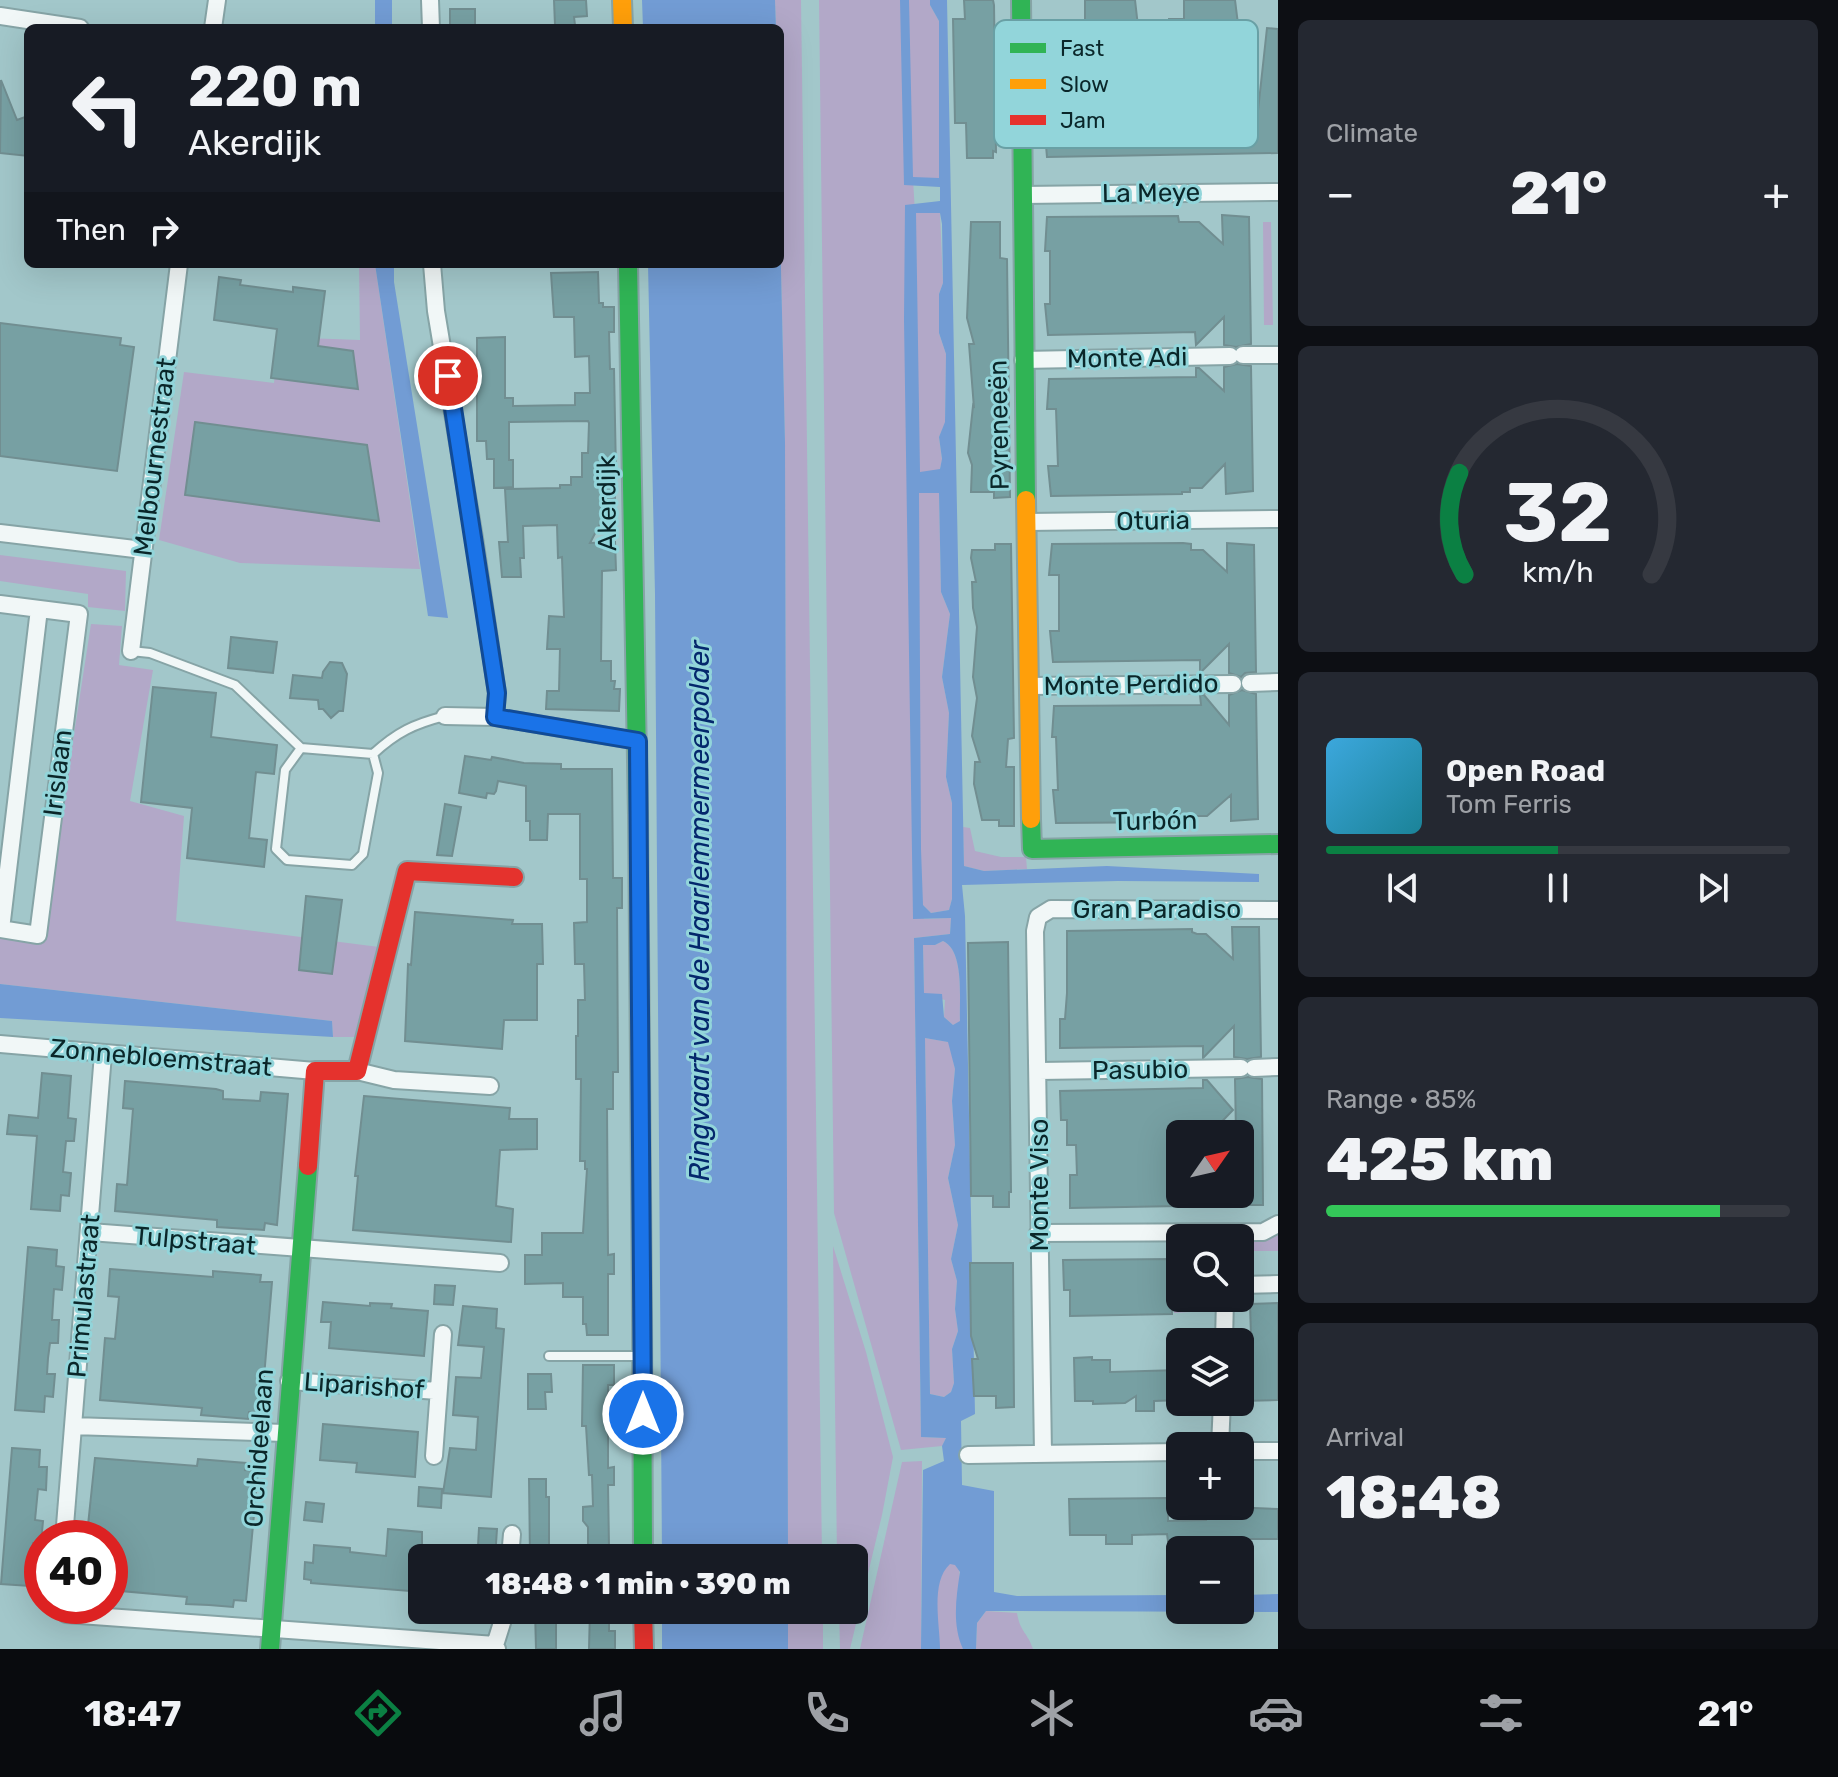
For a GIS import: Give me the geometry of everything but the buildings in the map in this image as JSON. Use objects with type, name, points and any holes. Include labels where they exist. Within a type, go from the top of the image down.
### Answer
[{"type":"street","points":[[214,24],[217,0]]},
{"type":"street","points":[[430,0],[431,24]]},
{"type":"street","points":[[622,0],[623,24]]},
{"type":"street","name":"Pyreneeën","points":[[1021,0],[1021,20]]},
{"type":"street","points":[[0,16],[53,24]]},
{"type":"street","name":"Pyreneeën","points":[[1023,148],[1032,849]]},
{"type":"street","name":"La Meye","points":[[1023,195],[1278,192]]},
{"type":"street","name":"Melbournestraat","points":[[131,651],[178,268]]},
{"type":"street","points":[[432,268],[436,311],[497,693],[495,717]]},
{"type":"street","name":"Akerdijk","points":[[628,268],[638,741],[643,1544]]},
{"type":"street","name":"Monte Adi","points":[[1023,360],[1278,355]]},
{"type":"street","name":"Oturia","points":[[1027,522],[1278,519]]},
{"type":"street","points":[[0,533],[143,550]]},
{"type":"street","name":"Irislaan","points":[[0,604],[79,614],[38,935],[0,929],[39,609]]},
{"type":"street","name":"Monte Perdido","points":[[1029,686],[1278,682]]},
{"type":"street","points":[[445,716],[495,717],[638,741]]},
{"type":"street","name":"Turbón","points":[[1032,849],[1278,844]]},
{"type":"street","points":[[357,1071],[407,871],[514,877]]},
{"type":"street","name":"Gran Paradiso","points":[[1038,917],[1051,909],[1278,910]]},
{"type":"street","name":"Monte Viso","points":[[1038,917],[1035,931],[1043,1454]]},
{"type":"street","name":"Zonnebloemstraat","points":[[4,1044],[315,1071]]},
{"type":"street","name":"Primulastraat","points":[[65,1520],[103,1054]]},
{"type":"street","name":"Pasubio","points":[[1039,1071],[1278,1067]]},
{"type":"street","points":[[315,1071],[357,1071],[394,1080],[490,1086]]},
{"type":"street","name":"Orchideelaan","points":[[270,1649],[315,1071]]},
{"type":"street","points":[[1038,1233],[1263,1232],[1278,1224]]},
{"type":"street","name":"Tulpstraat","points":[[90,1232],[300,1250]]},
{"type":"street","points":[[300,1250],[500,1263]]},
{"type":"street","points":[[1254,1285],[1278,1284]]},
{"type":"street","name":"Liparishof","points":[[434,1456],[443,1334]]},
{"type":"street","name":"Liparishof","points":[[289,1381],[438,1391]]},
{"type":"street","points":[[73,1426],[285,1433]]},
{"type":"street","points":[[1254,1451],[1278,1451]]},
{"type":"street","points":[[968,1455],[1166,1452]]},
{"type":"street","points":[[511,1544],[512,1534]]},
{"type":"street","points":[[128,1618],[496,1647],[502,1624]]},
{"type":"street","points":[[643,1624],[644,1649]]},
{"type":"lane","points":[[131,651],[150,653],[235,685],[301,748],[373,754],[393,735],[445,716]]},
{"type":"lane","points":[[301,748],[285,770],[276,849],[287,860],[352,865],[363,854],[378,773],[373,754]]},
{"type":"lane","points":[[549,1356],[642,1356]]},
{"type":"shaded area","points":[[775,0],[801,0],[822,1544],[788,1544],[785,442],[781,268],[784,268],[784,24],[776,24]]},
{"type":"shaded area","points":[[819,0],[930,0],[939,21],[940,178],[913,179],[915,213],[940,213],[943,283],[939,294],[939,333],[946,354],[945,423],[939,437],[940,469],[920,492],[939,493],[941,592],[950,614],[942,677],[949,713],[946,777],[952,803],[952,899],[949,910],[931,913],[924,906],[924,919],[951,918],[950,934],[914,938],[921,1437],[946,1438],[942,1446],[901,1450],[834,1213]]},
{"type":"shaded area","points":[[1263,222],[1271,222],[1273,325],[1264,325]]},
{"type":"shaded area","points":[[359,268],[376,268],[420,569],[240,563],[159,540],[184,372],[274,383],[278,337],[360,340]]},
{"type":"shaded area","points":[[0,555],[126,571],[125,611],[88,607],[88,594],[0,581]]},
{"type":"shaded area","points":[[91,624],[122,626],[119,665],[153,670],[130,801],[184,816],[176,921],[379,947],[356,1037],[333,1037],[332,1021],[0,984],[0,938],[42,942]]},
{"type":"shaded area","points":[[963,827],[970,828],[975,851],[1001,857],[1026,857],[1027,869],[984,871],[964,866]]},
{"type":"shaded area","points":[[943,941],[950,946],[958,965],[960,1022],[953,1025],[944,1017],[945,1000],[924,994],[923,944],[935,945]]},
{"type":"shaded area","points":[[925,1038],[949,1042],[955,1069],[952,1101],[955,1145],[948,1178],[958,1225],[951,1259],[957,1281],[955,1309],[958,1331],[952,1349],[954,1383],[951,1392],[944,1397],[930,1394]]},
{"type":"shaded area","points":[[1278,1235],[1278,1251],[1254,1251],[1254,1237]]},
{"type":"shaded area","points":[[833,1246],[866,1352],[893,1457],[868,1574],[868,1544],[837,1544]]},
{"type":"shaded area","points":[[922,1461],[921,1649],[860,1649],[868,1624],[902,1462]]},
{"type":"shaded area","points":[[934,1551],[958,1552],[965,1649],[933,1649]]},
{"type":"shaded area","points":[[986,1611],[1017,1613],[1033,1649],[976,1649],[977,1623]]},
{"type":"shaded area","points":[[788,1624],[823,1624],[823,1649],[788,1649]]},
{"type":"shaded area","points":[[839,1624],[856,1624],[850,1649],[840,1649]]},
{"type":"water","points":[[375,0],[392,0],[392,24],[375,24]]},
{"type":"water","points":[[642,0],[775,0],[776,24],[643,24]]},
{"type":"water","points":[[900,0],[909,0],[913,177],[939,178],[939,21],[930,0],[947,0],[964,866],[984,871],[1107,866],[1259,874],[1259,882],[1118,881],[962,885],[975,1414],[961,1421],[962,1485],[994,1491],[994,1592],[1017,1596],[1166,1595],[1166,1612],[986,1611],[977,1623],[976,1649],[963,1649],[960,1640],[956,1601],[960,1572],[950,1564],[938,1592],[940,1649],[921,1649],[923,1470],[944,1461],[942,1446],[946,1438],[921,1437],[914,938],[950,934],[951,918],[913,919],[905,205],[940,201],[940,187],[904,185]],"holes":[[[916,213],[940,213],[943,283],[939,294],[939,333],[946,354],[945,422],[939,437],[940,469],[920,472]],[[919,493],[939,493],[941,592],[950,614],[942,677],[949,713],[946,777],[952,803],[952,899],[949,910],[931,913],[923,905],[921,849]],[[943,941],[950,946],[958,965],[960,1021],[953,1025],[944,1017],[942,994],[924,993],[923,945]],[[925,1038],[948,1042],[955,1069],[952,1101],[955,1145],[948,1178],[958,1225],[951,1259],[957,1281],[955,1309],[958,1331],[952,1349],[954,1383],[951,1392],[944,1397],[930,1394]]]},
{"type":"water","points":[[376,268],[394,268],[448,618],[428,616]]},
{"type":"water","name":"Ringvaart van de Haarlemmermeerpolder","points":[[648,268],[781,268],[785,442],[788,1544],[662,1544],[655,594]]},
{"type":"water","points":[[0,984],[332,1021],[333,1037],[0,1018]]},
{"type":"water","points":[[1278,1594],[1278,1612],[1254,1612],[1254,1595]]},
{"type":"water","points":[[662,1624],[788,1624],[788,1649],[662,1649]]},
{"type":"traffic: fast","points":[[1021,0],[1021,20]]},
{"type":"traffic: fast","points":[[1022,148],[1026,500]]},
{"type":"traffic: fast","points":[[628,268],[638,815]]},
{"type":"traffic: fast","points":[[1031,819],[1032,849],[1278,844]]},
{"type":"traffic: fast","points":[[270,1649],[308,1166]]},
{"type":"traffic: fast","points":[[642,1316],[643,1544]]},
{"type":"traffic: slow","points":[[622,0],[623,24]]},
{"type":"traffic: slow","points":[[1026,500],[1031,819]]},
{"type":"traffic: slow","points":[[638,815],[642,1316]]},
{"type":"traffic: jam","points":[[308,1166],[315,1071],[357,1071],[407,871],[514,877]]},
{"type":"traffic: jam","points":[[643,1624],[644,1649]]},
{"type":"route","points":[[448,376],[497,693],[495,717],[638,741],[643,1414]]}]
